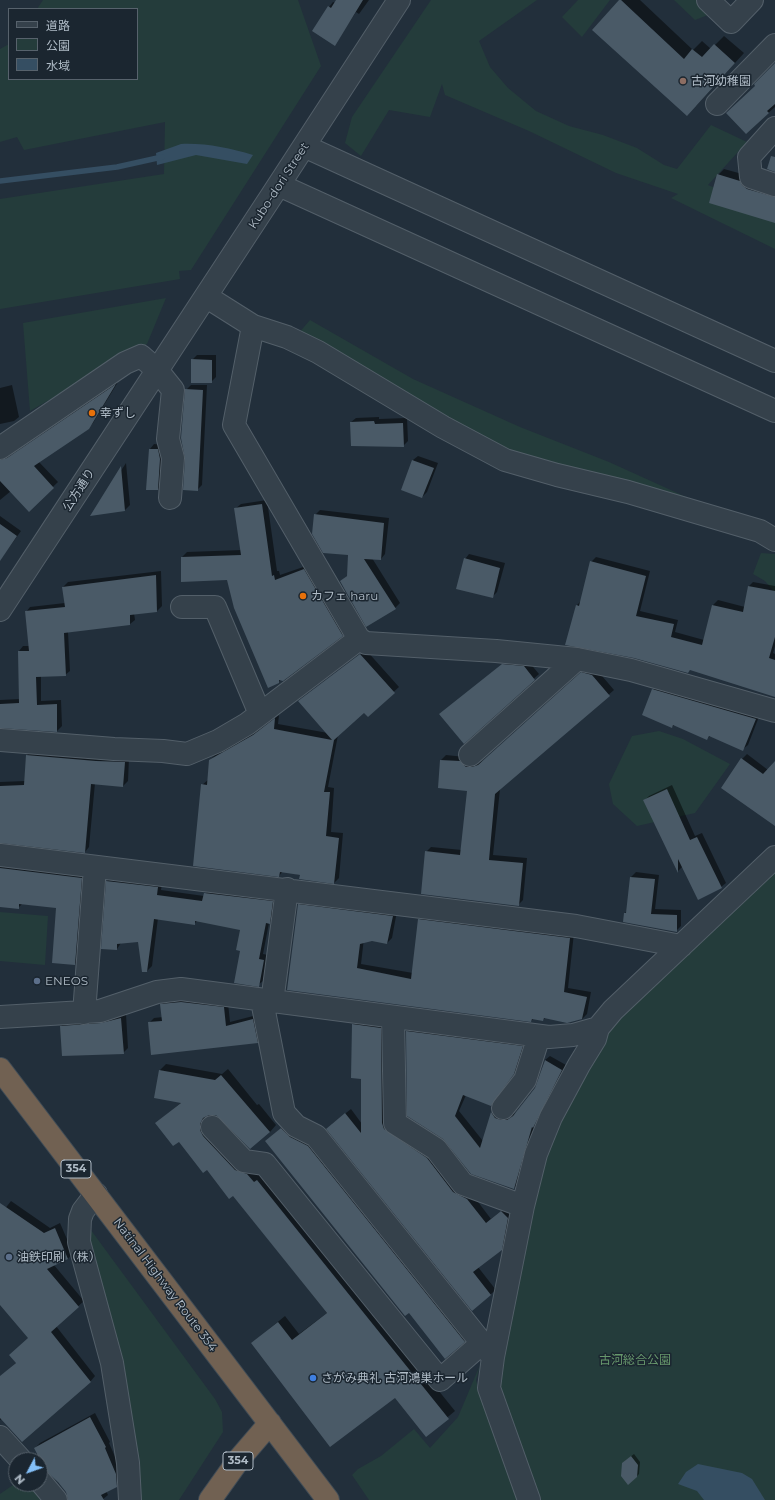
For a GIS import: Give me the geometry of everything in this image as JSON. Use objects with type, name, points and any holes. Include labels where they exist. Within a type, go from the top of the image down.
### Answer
[{"type":"highway","name":"Natinal Highway Route 354","points":[[0,1069],[270,1424]]},
{"type":"highway","name":"354","points":[[210,1500],[240,1458],[270,1424],[328,1500]]},
{"type":"street","name":"Kubo-dori Street","points":[[157,370],[207,297],[399,0]]},
{"type":"street","points":[[708,0],[731,22],[752,0]]},
{"type":"street","points":[[717,104],[775,45]]},
{"type":"street","points":[[775,128],[749,158],[751,177],[775,185]]},
{"type":"street","points":[[304,146],[775,361]]},
{"type":"street","points":[[279,185],[775,411]]},
{"type":"street","points":[[207,297],[253,326],[287,337],[318,352],[443,427],[505,460],[557,475],[628,492],[760,531],[775,540]]},
{"type":"street","points":[[253,326],[234,425],[359,639],[366,643],[496,650],[577,659],[631,670],[775,711]]},
{"type":"street","points":[[0,448],[125,363],[141,356],[157,370],[173,390],[168,439],[173,458],[170,498]]},
{"type":"street","name":"公方通り","points":[[0,610],[157,370]]},
{"type":"street","points":[[182,607],[215,607],[260,714]]},
{"type":"street","points":[[0,740],[187,754],[218,741],[260,714],[359,639]]},
{"type":"street","points":[[470,755],[577,659]]},
{"type":"street","points":[[0,855],[287,889],[576,926],[681,946]]},
{"type":"street","points":[[529,1500],[489,1388],[487,1350],[536,1154],[551,1117],[578,1065],[595,1039],[598,1028],[613,1010],[775,857]]},
{"type":"street","points":[[84,1013],[95,867]]},
{"type":"street","points":[[287,889],[267,1001],[284,1113],[296,1126],[316,1136],[487,1350]]},
{"type":"street","points":[[0,1017],[100,1011],[157,992],[181,989],[549,1037],[573,1035],[598,1028]]},
{"type":"street","points":[[393,1017],[395,1123],[436,1149],[463,1184],[523,1206]]},
{"type":"street","points":[[503,1108],[525,1080],[539,1036]]},
{"type":"street","points":[[212,1127],[244,1161],[265,1164],[440,1380],[487,1350]]},
{"type":"street","points":[[96,1194],[83,1211],[80,1219],[79,1242],[112,1363],[128,1464],[130,1500]]},
{"type":"street","points":[[0,1438],[13,1452]]},
{"type":"street","points":[[48,1490],[56,1500]]},
{"type":"green space","points":[[43,0],[298,0],[321,66],[191,270],[179,271],[180,279],[0,309],[0,199],[164,174],[165,122],[24,150],[17,137],[0,142],[0,49],[8,45],[8,80],[138,80],[138,8],[38,8]]},
{"type":"green space","points":[[431,0],[537,0],[479,41],[490,67],[508,88],[536,111],[569,126],[603,135],[637,148],[664,165],[677,169],[711,125],[747,142],[708,185],[775,213],[775,249],[671,198],[678,194],[616,173],[529,131],[445,95],[442,84],[430,117],[389,110],[361,156],[345,143],[352,117]]},
{"type":"green space","points":[[578,0],[610,0],[582,37],[562,17]]},
{"type":"green space","points":[[674,0],[699,0],[713,13],[695,20]]},
{"type":"green space","points":[[166,298],[147,344],[30,411],[23,323]]},
{"type":"green space","points":[[310,320],[413,379],[520,427],[609,462],[717,511],[510,456],[298,334]]},
{"type":"green space","points":[[761,553],[775,554],[775,593],[765,581],[753,574]]},
{"type":"green space","points":[[659,731],[683,739],[730,764],[695,813],[637,826],[613,804],[609,784],[632,736]]},
{"type":"green space","name":"古河総合公園","points":[[775,857],[775,1500],[369,1500],[352,1475],[358,1469],[381,1456],[414,1429],[430,1448],[458,1417],[480,1365],[476,1380],[482,1401],[493,1424],[489,1388],[523,1206],[595,1039]]},
{"type":"green space","points":[[0,912],[48,916],[45,965],[0,961]]},
{"type":"green space","points":[[85,1222],[215,1399],[222,1412],[223,1432],[179,1500],[135,1500]]},
{"type":"green space","points":[[8,1488],[8,1492],[38,1492],[44,1500],[0,1500],[0,1494]]},
{"type":"water","points":[[181,144],[217,146],[253,155],[247,164],[196,155],[157,165],[156,153]]},
{"type":"water","points":[[698,1464],[742,1473],[752,1479],[765,1500],[704,1500],[697,1491],[678,1484],[686,1472]]},
{"type":"building","points":[[336,0],[363,0],[335,46],[312,31],[328,6],[331,8]]},
{"type":"building","points":[[619,0],[621,0],[684,59],[692,49],[702,57],[714,44],[735,63],[687,116],[592,30]]},
{"type":"building","points":[[775,63],[775,104],[767,111],[769,113],[746,134],[726,113],[755,86],[754,84]]},
{"type":"building","points":[[771,156],[775,157],[775,172],[767,169]]},
{"type":"building","points":[[717,174],[740,181],[747,189],[775,197],[775,223],[709,203]]},
{"type":"building","points":[[191,359],[212,360],[212,383],[191,383]]},
{"type":"building","points":[[116,384],[89,429],[34,466],[54,488],[29,512],[0,481],[0,460],[7,458]]},
{"type":"building","points":[[185,389],[203,390],[198,491],[183,490],[185,459],[181,438]]},
{"type":"building","points":[[374,421],[375,424],[403,423],[404,447],[351,446],[350,422]]},
{"type":"building","points":[[149,449],[158,449],[160,459],[158,490],[146,490]]},
{"type":"building","points":[[412,460],[434,468],[422,498],[401,490]]},
{"type":"building","points":[[121,466],[125,511],[90,516]]},
{"type":"building","points":[[262,504],[272,576],[274,575],[275,580],[304,569],[343,636],[283,681],[279,680],[279,683],[268,688],[234,608],[227,580],[181,582],[181,557],[241,555],[234,508]]},
{"type":"building","points":[[314,514],[384,523],[381,560],[364,559],[396,609],[366,627],[340,581],[347,576],[348,555],[323,553],[312,534]]},
{"type":"building","points":[[0,524],[17,536],[0,561]]},
{"type":"building","points":[[464,558],[500,568],[493,598],[456,589]]},
{"type":"building","points":[[590,561],[646,576],[636,616],[674,624],[671,637],[702,645],[712,605],[743,612],[748,586],[775,591],[775,637],[769,658],[775,660],[775,697],[690,670],[688,673],[634,658],[565,645],[576,605],[579,606]]},
{"type":"building","points":[[156,575],[157,612],[130,615],[130,625],[64,633],[66,676],[36,677],[37,705],[57,704],[57,732],[0,728],[0,704],[19,703],[18,651],[29,651],[25,611],[65,607],[62,587]]},
{"type":"building","points":[[360,654],[395,693],[368,717],[364,713],[334,740],[324,792],[330,792],[326,836],[339,838],[334,884],[299,879],[300,875],[280,872],[279,877],[193,866],[201,784],[207,785],[209,760],[253,735],[275,718],[274,729],[332,740],[298,701]]},
{"type":"building","points":[[502,664],[524,666],[535,680],[464,744],[439,714]]},
{"type":"building","points":[[581,672],[592,675],[610,696],[495,794],[489,860],[523,863],[519,906],[421,894],[425,851],[460,855],[467,791],[438,788],[440,760],[460,761],[466,767],[478,765]]},
{"type":"building","points":[[652,689],[756,719],[743,751],[709,736],[707,740],[673,725],[672,728],[642,715]]},
{"type":"building","points":[[26,755],[125,762],[123,787],[91,784],[85,853],[0,843],[0,786],[24,785]]},
{"type":"building","points":[[741,758],[763,774],[775,761],[775,826],[721,788]]},
{"type":"building","points":[[667,789],[690,840],[697,837],[722,888],[698,900],[678,859],[678,873],[643,800]]},
{"type":"building","points":[[0,868],[82,878],[75,965],[52,963],[56,908],[19,904],[19,909],[0,907]]},
{"type":"building","points":[[630,877],[655,879],[651,914],[677,915],[677,932],[623,922],[624,913],[626,913]]},
{"type":"building","points":[[106,881],[158,887],[157,895],[202,901],[204,893],[273,901],[270,924],[266,923],[259,959],[264,960],[259,987],[234,983],[240,951],[236,950],[240,930],[195,921],[195,925],[154,919],[147,972],[142,972],[138,942],[117,944],[117,950],[101,949]]},
{"type":"building","points":[[298,904],[393,916],[387,944],[372,941],[360,944],[357,968],[411,979],[418,919],[570,938],[564,992],[587,997],[582,1019],[567,1023],[544,1018],[543,1021],[532,1019],[531,1022],[287,990]]},
{"type":"building","points":[[181,1002],[224,1007],[226,1026],[253,1019],[258,1043],[151,1055],[148,1022],[162,1021],[160,1004]]},
{"type":"building","points":[[121,1018],[124,1054],[62,1056],[60,1026],[101,1023]]},
{"type":"building","points":[[352,1024],[381,1028],[382,1123],[384,1129],[427,1158],[453,1192],[467,1199],[486,1223],[501,1211],[508,1218],[502,1250],[473,1272],[491,1295],[472,1311],[326,1129],[345,1113],[361,1133],[361,1079],[351,1078]]},
{"type":"building","points":[[406,1031],[523,1046],[514,1074],[491,1106],[463,1095],[455,1116],[480,1148],[491,1112],[495,1118],[501,1120],[507,1120],[513,1116],[535,1088],[545,1060],[562,1070],[533,1128],[532,1127],[514,1189],[471,1174],[443,1139],[407,1116]]},
{"type":"building","points":[[159,1070],[215,1080],[221,1075],[270,1132],[250,1149],[216,1115],[209,1115],[203,1118],[200,1124],[200,1130],[203,1136],[235,1170],[247,1174],[254,1182],[257,1180],[449,1419],[426,1437],[395,1398],[330,1447],[251,1343],[278,1322],[292,1340],[327,1313],[233,1196],[229,1199],[207,1170],[203,1173],[179,1142],[173,1146],[155,1123],[181,1103],[154,1098]]},
{"type":"building","points":[[281,1128],[290,1137],[308,1146],[465,1342],[445,1359],[409,1313],[405,1316],[265,1141]]},
{"type":"building","points":[[0,1203],[44,1233],[55,1228],[68,1259],[47,1269],[79,1307],[51,1332],[91,1382],[22,1442],[0,1418],[0,1376],[16,1363],[9,1355],[28,1338],[0,1305]]},
{"type":"building","points":[[90,1417],[106,1447],[105,1448],[116,1474],[117,1487],[101,1495],[104,1500],[68,1500],[66,1492],[48,1473],[48,1452],[36,1452],[34,1448]]},
{"type":"building","points":[[631,1456],[638,1465],[637,1477],[628,1485],[621,1476],[622,1463]]},
{"type":"waterway","points":[[0,181],[117,167],[162,157]]},
{"type":"place","name":"古河幼稚園","points":[[683,81]]},
{"type":"place","name":"幸ずし","points":[[92,413]]},
{"type":"place","name":"カフェ haru","points":[[303,596]]},
{"type":"place","name":"ENEOS","points":[[37,981]]},
{"type":"place","name":"油鉄印刷（株）","points":[[9,1257]]},
{"type":"place","name":"さがみ典礼 古河鴻巣ホール","points":[[313,1378]]}]
